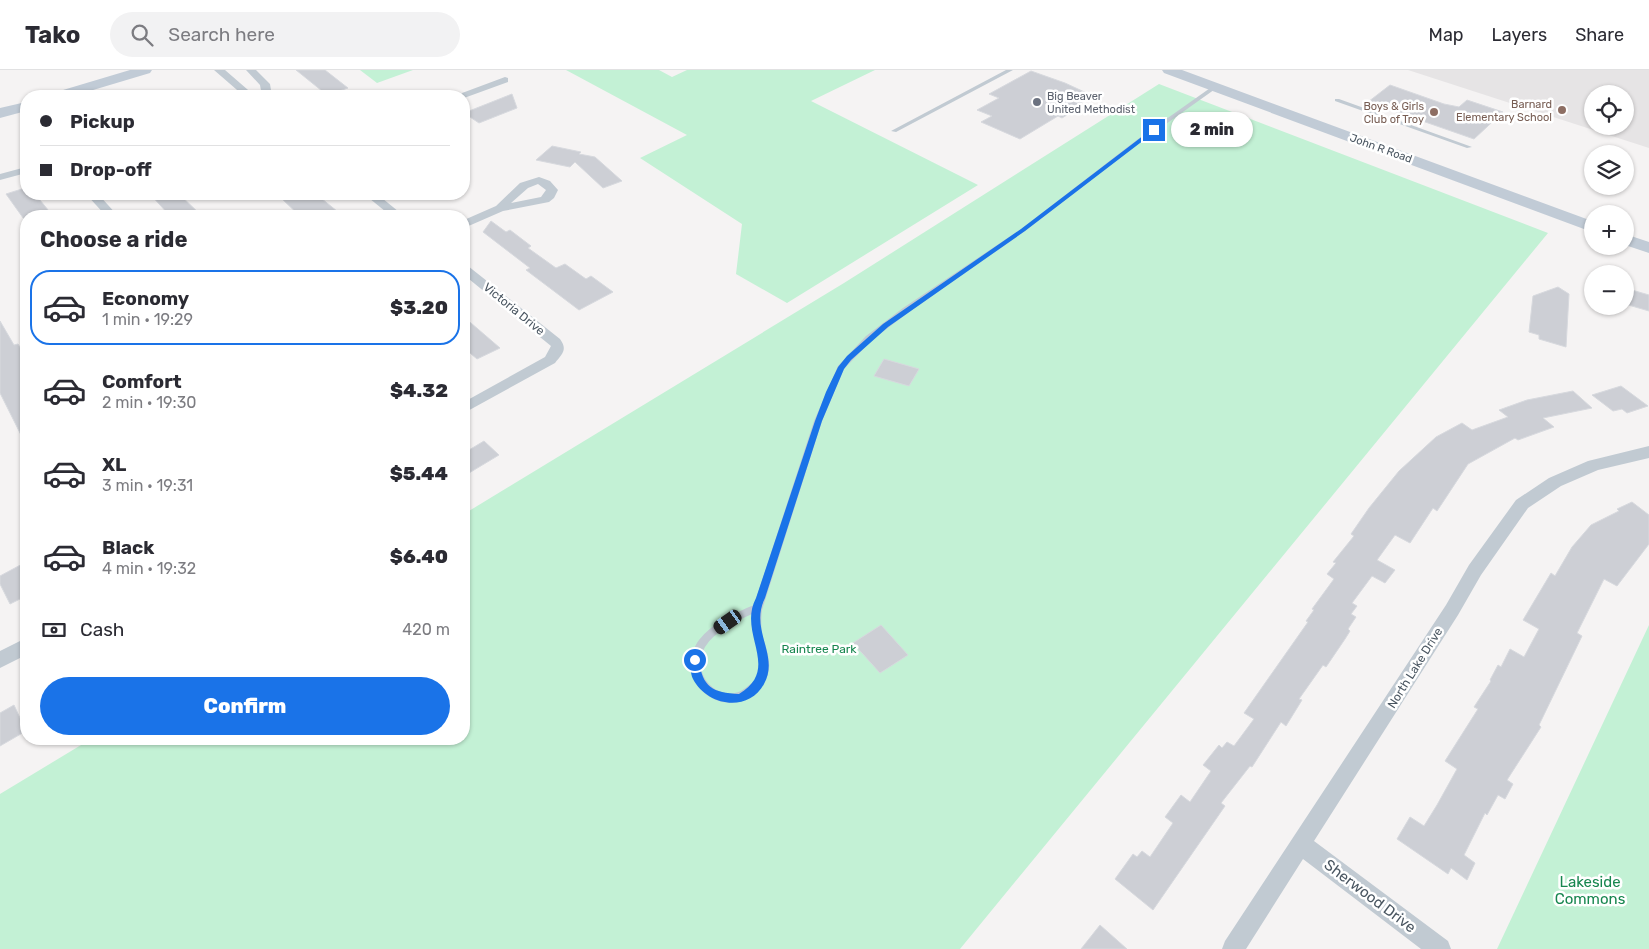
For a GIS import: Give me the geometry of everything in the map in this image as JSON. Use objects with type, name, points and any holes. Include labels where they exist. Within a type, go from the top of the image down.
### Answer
[{"type":"main road","points":[[78,90],[145,70]]},
{"type":"main road","name":"John R Road","points":[[1169,70],[1584,224]]},
{"type":"main road","points":[[0,114],[20,108]]},
{"type":"main road","points":[[1634,242],[1649,248]]},
{"type":"street","points":[[219,70],[243,90]]},
{"type":"street","points":[[252,70],[266,84],[267,90]]},
{"type":"street","points":[[470,92],[505,80]]},
{"type":"street","points":[[0,177],[20,172]]},
{"type":"street","points":[[97,200],[107,210]]},
{"type":"street","points":[[378,200],[390,210]]},
{"type":"street","points":[[470,221],[500,208]]},
{"type":"street","name":"Victoria Drive","points":[[470,274],[558,346],[557,353],[544,364],[470,405]]},
{"type":"street","name":"North Lake Drive","points":[[1233,949],[1410,675],[1475,570],[1522,504],[1555,482],[1578,471],[1649,452]]},
{"type":"street","points":[[0,660],[20,649]]},
{"type":"street","name":"Sherwood Drive","points":[[1301,844],[1440,949]]},
{"type":"lane","points":[[894,131],[1010,70]]},
{"type":"lane","points":[[756,608],[728,622],[712,633],[702,645],[695,660],[696,676],[706,690],[721,698],[740,699],[750,693],[760,682],[764,669],[763,656],[754,620],[756,608],[818,421],[829,392],[841,368],[849,358],[869,338],[899,315],[1023,230],[1140,140],[1215,87]]},
{"type":"lane","points":[[1337,100],[1469,146]]},
{"type":"shaded area","name":"Barnard Elementary School","points":[[1408,70],[1649,70],[1649,148],[1609,135],[1634,135],[1634,85],[1584,85],[1584,127]]},
{"type":"green space","points":[[360,70],[413,70],[377,83]]},
{"type":"green space","points":[[566,70],[659,70],[672,77],[687,70],[875,70],[811,101],[978,185],[787,303],[736,274],[742,224],[640,158],[687,135]]},
{"type":"green space","name":"Raintree Park","points":[[1159,84],[1548,233],[960,949],[0,949],[0,794],[81,745],[470,745],[470,510],[844,283]]},
{"type":"green space","name":"Lakeside Commons","points":[[1649,625],[1649,949],[1497,949]]},
{"type":"building","points":[[296,70],[325,70],[348,88],[342,90],[321,90]]},
{"type":"building","name":"Big Beaver United Methodist","points":[[1031,71],[1065,83],[1093,96],[1077,105],[1080,107],[1062,118],[1058,116],[1020,139],[981,122],[992,116],[977,110],[999,98],[989,94]]},
{"type":"building","name":"Boys & Girls Club of Troy","points":[[1390,85],[1444,104],[1459,107],[1467,100],[1503,112],[1474,139],[1368,102]]},
{"type":"building","points":[[512,94],[517,108],[479,123],[470,117],[470,111]]},
{"type":"building","points":[[552,146],[595,157],[622,181],[603,188],[575,162],[570,167],[536,160]]},
{"type":"building","points":[[20,190],[20,200],[40,200],[48,210],[20,210],[20,214],[6,194]]},
{"type":"building","points":[[155,200],[185,200],[196,210],[165,210]]},
{"type":"building","points":[[283,200],[323,200],[336,210],[294,210]]},
{"type":"building","points":[[491,221],[506,232],[510,230],[531,246],[528,248],[556,268],[565,264],[586,279],[591,276],[613,292],[579,310],[526,270],[530,268],[483,232]]},
{"type":"building","points":[[1558,287],[1569,294],[1566,347],[1539,339],[1539,335],[1529,332],[1533,296]]},
{"type":"building","points":[[1634,291],[1649,295],[1649,311],[1634,307]]},
{"type":"building","points":[[0,321],[14,345],[18,344],[20,347],[20,433],[0,393]]},
{"type":"building","points":[[470,322],[500,348],[477,359],[470,353]]},
{"type":"building","points":[[884,359],[919,369],[909,386],[874,376]]},
{"type":"building","points":[[1621,386],[1648,406],[1627,413],[1622,409],[1613,411],[1592,395]]},
{"type":"building","points":[[1573,391],[1592,408],[1543,418],[1554,427],[1518,440],[1515,438],[1468,464],[1437,511],[1433,508],[1410,543],[1395,535],[1377,560],[1395,570],[1385,583],[1372,576],[1352,603],[1357,606],[1351,614],[1356,617],[1348,629],[1350,631],[1345,639],[1326,667],[1323,665],[1299,699],[1302,700],[1286,726],[1281,722],[1252,767],[1250,766],[1221,803],[1225,806],[1153,910],[1115,879],[1133,854],[1137,857],[1142,851],[1150,857],[1173,823],[1165,817],[1181,795],[1190,802],[1211,771],[1203,765],[1219,745],[1222,748],[1227,742],[1234,746],[1254,719],[1244,713],[1308,622],[1306,621],[1314,610],[1312,609],[1334,579],[1327,574],[1336,563],[1333,562],[1354,536],[1351,534],[1369,508],[1399,471],[1436,437],[1462,423],[1472,430],[1508,417],[1499,410],[1527,400]]},
{"type":"building","points":[[484,441],[499,455],[470,472],[470,449]]},
{"type":"building","points":[[1632,502],[1649,515],[1649,544],[1617,586],[1604,579],[1577,633],[1582,636],[1539,725],[1541,727],[1507,780],[1513,784],[1505,799],[1498,795],[1487,815],[1485,813],[1464,855],[1475,863],[1467,880],[1451,868],[1448,874],[1397,839],[1410,817],[1424,826],[1437,805],[1457,769],[1445,761],[1478,709],[1474,707],[1491,681],[1498,665],[1501,667],[1510,649],[1524,657],[1539,629],[1523,620],[1551,573],[1555,576],[1572,547],[1591,525]]},
{"type":"building","points":[[20,565],[20,599],[10,604],[0,584],[0,576]]},
{"type":"building","points":[[881,625],[908,655],[880,673],[853,643]]},
{"type":"building","points":[[14,705],[20,718],[20,734],[0,746],[0,713]]},
{"type":"building","points":[[1100,925],[1127,949],[1081,949]]},
{"type":"place","name":"Big Beaver United Methodist","points":[[1037,102]]},
{"type":"place","name":"Barnard Elementary School","points":[[1562,110]]},
{"type":"place","name":"Boys & Girls Club of Troy","points":[[1434,112]]},
{"type":"route","points":[[695,660],[696,676],[706,690],[721,698],[740,699],[750,693],[760,682],[764,669],[763,656],[754,620],[756,608],[818,421],[829,392],[841,368],[849,358],[885,325],[1023,230],[1154,130]]}]
